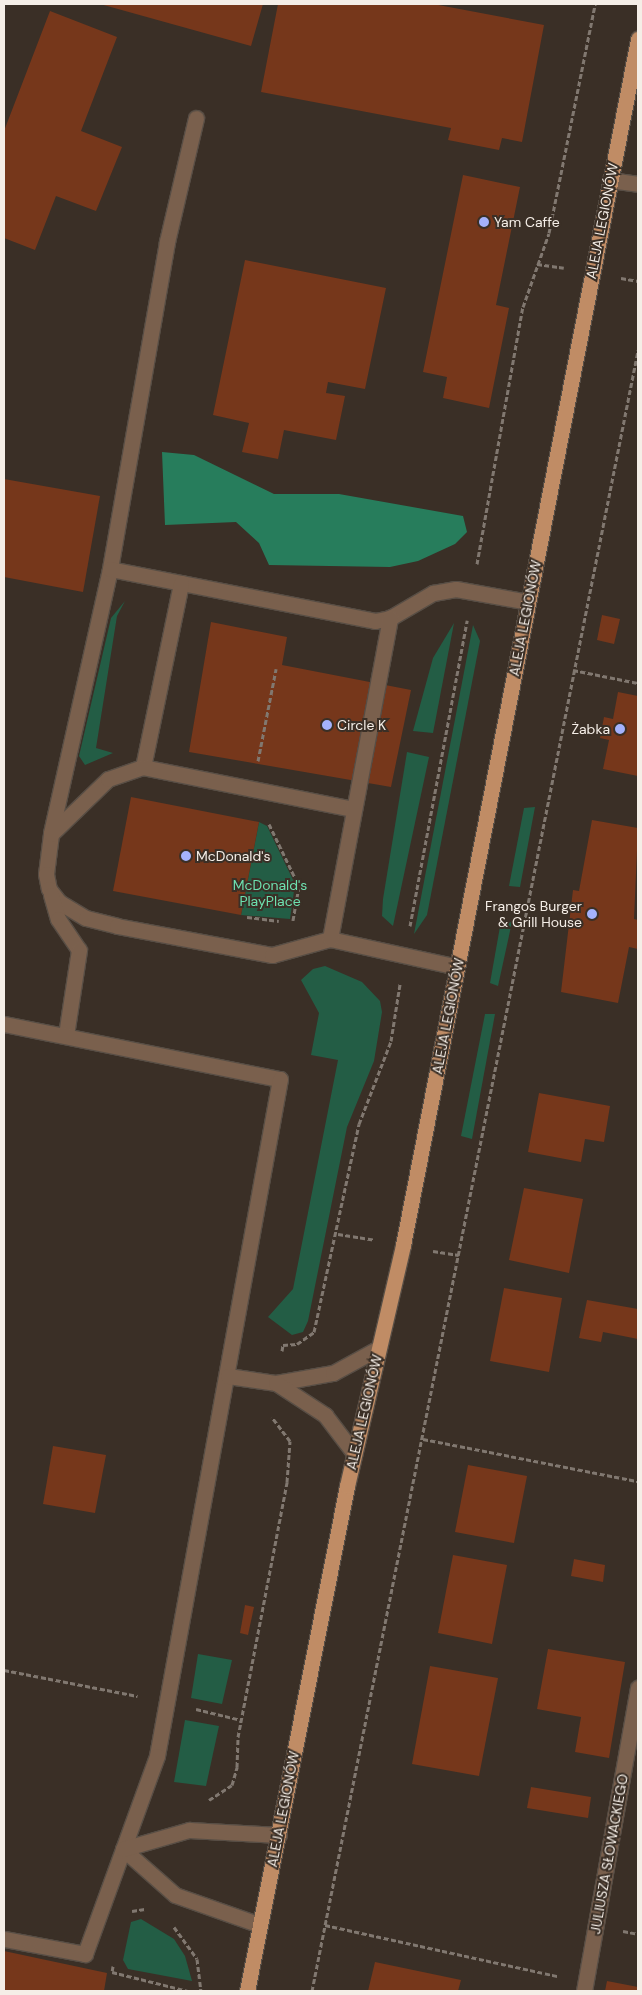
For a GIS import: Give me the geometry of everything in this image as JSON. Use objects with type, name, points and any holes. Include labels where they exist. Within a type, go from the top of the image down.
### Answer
[{"type":"main road","name":"ALEJA LEGIONÓW","points":[[248,1991],[354,1453],[379,1348],[457,967],[638,38]]},
{"type":"street","points":[[66,1035],[79,950],[58,919],[49,889],[46,874],[51,834],[110,569],[168,242],[196,118]]},
{"type":"street","points":[[610,180],[638,184]]},
{"type":"street","points":[[110,569],[375,621],[390,618],[433,593],[472,591],[528,602]]},
{"type":"street","points":[[143,767],[181,583]]},
{"type":"street","points":[[330,939],[390,618]]},
{"type":"street","points":[[51,834],[108,779],[143,767],[354,809]]},
{"type":"street","points":[[49,889],[59,902],[86,918],[272,955],[330,939],[457,967]]},
{"type":"street","points":[[4,1024],[280,1079],[228,1376],[157,1756],[85,1954],[4,1939]]},
{"type":"street","points":[[228,1376],[276,1384],[333,1373],[379,1348]]},
{"type":"street","points":[[276,1384],[326,1415],[354,1453]]},
{"type":"street","name":"JULIUSZA SŁOWACKIEGO","points":[[585,1987],[638,1688]]},
{"type":"street","points":[[123,1849],[189,1830],[279,1835]]},
{"type":"street","points":[[123,1849],[176,1895],[260,1925]]},
{"type":"path","points":[[189,1830],[195,1806],[232,1785],[241,1720],[287,1482],[290,1441],[275,1426],[271,1414],[283,1345],[297,1344],[314,1332],[359,1124],[391,1041],[523,308],[549,233],[595,4]]},
{"type":"path","points":[[312,1991],[638,350]]},
{"type":"path","points":[[257,764],[276,669]]},
{"type":"path","points":[[573,670],[638,683]]},
{"type":"path","points":[[247,917],[293,922],[299,886],[270,824],[265,822]]},
{"type":"path","points":[[423,1439],[638,1481]]},
{"type":"path","points":[[4,1670],[168,1702],[241,1720]]},
{"type":"path","points":[[176,1895],[170,1922],[197,1959],[201,1991]]},
{"type":"path","points":[[126,1914],[136,1909],[151,1911]]},
{"type":"path","points":[[325,1925],[585,1987]]},
{"type":"path","points":[[114,1963],[112,1972],[188,1991]]},
{"type":"green space","points":[[162,452],[194,455],[274,494],[339,494],[463,516],[467,532],[455,544],[418,561],[390,567],[269,565],[259,543],[236,522],[165,525]]},
{"type":"green space","points":[[125,601],[117,616],[96,748],[113,753],[85,765],[79,756],[111,618]]},
{"type":"green space","points":[[454,623],[433,733],[413,731],[433,658]]},
{"type":"green space","points":[[473,625],[480,641],[427,915],[414,934]]},
{"type":"green space","points":[[407,752],[429,757],[393,926],[382,916],[383,899]]},
{"type":"green space","points":[[535,807],[520,887],[509,886],[524,808]]},
{"type":"green space","name":"McDonald's PlayPlace","points":[[259,822],[267,826],[295,884],[290,919],[241,915]]},
{"type":"green space","points":[[501,921],[512,922],[498,986],[490,983]]},
{"type":"green space","points":[[325,966],[362,982],[380,1001],[382,1012],[374,1061],[347,1127],[308,1321],[303,1332],[292,1335],[268,1317],[293,1289],[338,1060],[311,1055],[319,1013],[301,980],[313,969]]},
{"type":"green space","points":[[485,1014],[495,1014],[472,1139],[461,1136]]},
{"type":"green space","points":[[198,1654],[232,1660],[222,1704],[191,1698]]},
{"type":"green space","points":[[185,1720],[219,1726],[206,1786],[174,1782]]},
{"type":"green space","points":[[141,1919],[174,1939],[185,1956],[192,1981],[128,1969],[123,1960],[131,1922]]},
{"type":"building","points":[[100,4],[263,4],[251,46]]},
{"type":"building","points":[[278,4],[433,4],[544,25],[522,142],[502,138],[499,150],[448,140],[451,128],[261,92]]},
{"type":"building","points":[[50,11],[117,37],[81,131],[122,147],[96,211],[56,196],[35,250],[4,238],[4,131]]},
{"type":"building","points":[[463,175],[520,187],[496,305],[509,308],[489,408],[443,398],[447,377],[423,372]]},
{"type":"building","points":[[245,260],[386,288],[365,389],[328,382],[326,393],[345,396],[336,440],[284,430],[278,459],[242,452],[249,423],[213,415]]},
{"type":"building","points":[[4,479],[100,496],[83,592],[4,577]]},
{"type":"building","points":[[602,615],[620,619],[614,644],[597,640]]},
{"type":"building","points":[[211,622],[287,637],[282,665],[411,690],[391,787],[189,752]]},
{"type":"building","name":"Żabka","points":[[618,692],[638,696],[638,776],[603,769],[609,740],[600,738],[604,717],[613,719]]},
{"type":"building","name":"McDonald's","points":[[131,797],[259,822],[241,915],[113,891]]},
{"type":"building","points":[[592,820],[638,828],[634,919],[638,920],[638,949],[629,947],[618,1003],[561,992],[573,890],[579,891]]},
{"type":"building","points":[[539,1093],[610,1106],[604,1142],[585,1139],[581,1162],[528,1152]]},
{"type":"building","points":[[524,1188],[583,1199],[569,1273],[509,1260]]},
{"type":"building","points":[[504,1288],[562,1298],[549,1372],[490,1361]]},
{"type":"building","points":[[587,1300],[638,1309],[638,1339],[603,1332],[601,1342],[579,1338]]},
{"type":"building","points":[[53,1446],[106,1455],[95,1513],[43,1504]]},
{"type":"building","points":[[468,1465],[527,1476],[514,1543],[455,1532]]},
{"type":"building","points":[[453,1555],[507,1565],[492,1644],[438,1633]]},
{"type":"building","points":[[574,1559],[605,1565],[603,1582],[571,1576]]},
{"type":"building","points":[[245,1605],[254,1607],[248,1635],[240,1633]]},
{"type":"building","points":[[548,1649],[625,1662],[609,1758],[575,1752],[581,1717],[537,1709]]},
{"type":"building","points":[[430,1666],[498,1678],[479,1776],[412,1764]]},
{"type":"building","points":[[531,1787],[591,1797],[588,1818],[527,1808]]},
{"type":"building","points":[[4,1951],[107,1973],[104,1991],[4,1991]]},
{"type":"building","points":[[375,1962],[461,1980],[458,1991],[368,1991]]},
{"type":"building","points":[[607,1981],[638,1987],[638,1991],[605,1991]]},
{"type":"place","name":"Yam Caffe","points":[[484,222]]},
{"type":"place","name":"Circle K","points":[[327,725]]},
{"type":"place","name":"Żabka","points":[[620,729]]},
{"type":"place","name":"McDonald's","points":[[186,856]]},
{"type":"place","name":"Frangos Burger & Grill House","points":[[592,914]]}]
